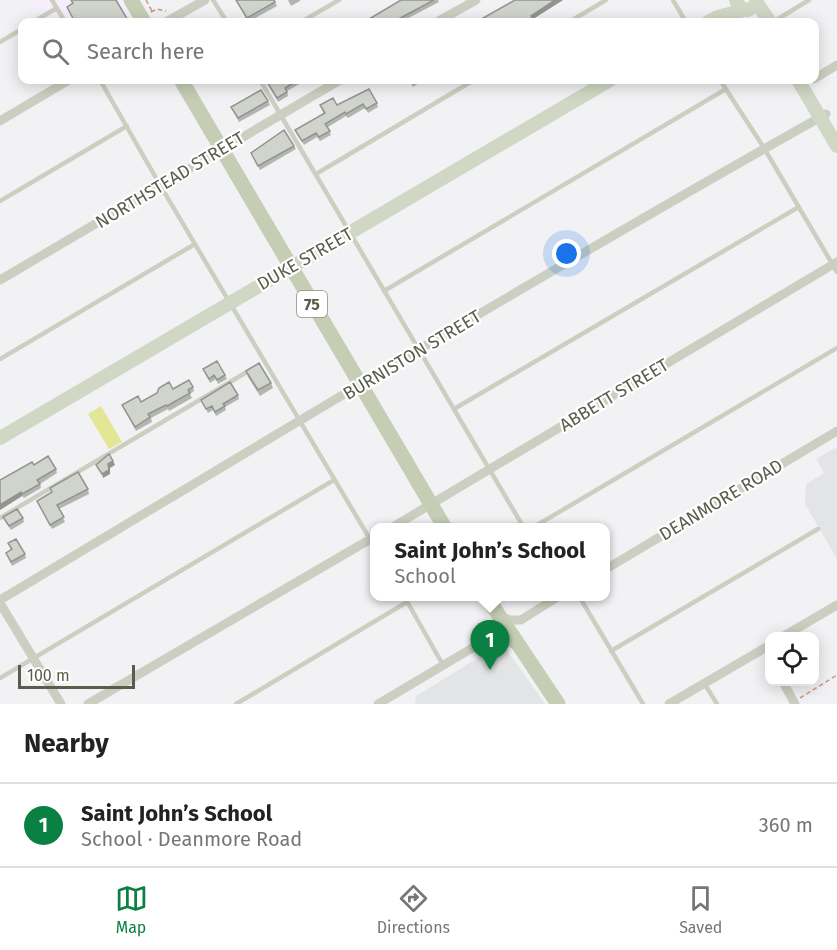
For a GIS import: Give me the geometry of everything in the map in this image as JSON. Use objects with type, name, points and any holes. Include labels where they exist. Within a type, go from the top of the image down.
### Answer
[{"type":"main road","points":[[131,0],[142,18]]},
{"type":"main road","points":[[141,0],[152,18]]},
{"type":"main road","points":[[746,4],[765,18]]},
{"type":"main road","points":[[717,18],[746,4]]},
{"type":"main road","points":[[746,4],[759,18]]},
{"type":"main road","name":"75","points":[[183,84],[442,523]]},
{"type":"main road","name":"DUKE STREET","points":[[0,438],[603,84]]},
{"type":"main road","points":[[808,84],[837,146]]},
{"type":"main road","points":[[823,115],[837,131]]},
{"type":"main road","points":[[488,601],[558,704]]},
{"type":"street","points":[[173,18],[205,0]]},
{"type":"street","points":[[444,18],[476,0]]},
{"type":"street","points":[[819,75],[837,65]]},
{"type":"street","points":[[0,121],[62,84]]},
{"type":"street","name":"NORTHSTEAD STREET","points":[[0,280],[333,84]]},
{"type":"street","name":"BURNISTON STREET","points":[[0,602],[419,350],[823,115]]},
{"type":"street","name":"ABBETT STREET","points":[[399,523],[836,266]]},
{"type":"street","name":"DEANMORE ROAD","points":[[610,567],[837,431]]},
{"type":"street","points":[[88,704],[370,542]]},
{"type":"street","points":[[497,616],[521,620],[552,601]]},
{"type":"street","points":[[0,602],[61,704]]},
{"type":"street","points":[[791,632],[837,605]]},
{"type":"street","points":[[378,704],[392,701],[443,665],[489,638],[499,638],[518,646]]},
{"type":"street","points":[[669,704],[765,652]]},
{"type":"street","points":[[786,686],[795,703]]},
{"type":"lane","points":[[52,0],[63,18]]},
{"type":"lane","points":[[213,0],[224,18]]},
{"type":"lane","points":[[308,18],[339,0]]},
{"type":"lane","points":[[576,18],[606,0]]},
{"type":"lane","points":[[672,0],[683,18]]},
{"type":"lane","points":[[778,18],[809,0]]},
{"type":"lane","points":[[40,18],[57,8]]},
{"type":"lane","points":[[0,42],[18,31]]},
{"type":"lane","points":[[102,84],[299,422],[370,535]]},
{"type":"lane","points":[[262,84],[521,523]]},
{"type":"lane","points":[[316,174],[467,84]]},
{"type":"lane","points":[[723,84],[764,148],[797,208],[836,266]]},
{"type":"lane","points":[[384,291],[726,89]]},
{"type":"lane","points":[[0,201],[127,126]]},
{"type":"lane","points":[[454,409],[797,208]]},
{"type":"lane","points":[[0,359],[195,244]]},
{"type":"lane","points":[[540,523],[837,348]]},
{"type":"lane","points":[[0,518],[264,362]]},
{"type":"lane","points":[[0,678],[334,480]]},
{"type":"lane","points":[[611,651],[818,529]]},
{"type":"lane","points":[[236,704],[402,601]]},
{"type":"lane","points":[[406,601],[443,665]]},
{"type":"lane","points":[[581,601],[643,704]]},
{"type":"lane","points":[[704,683],[717,704]]},
{"type":"path","points":[[146,0],[153,11],[157,9],[168,11]]},
{"type":"path","points":[[795,703],[837,675]]},
{"type":"shaded area","points":[[30,0],[123,0],[134,18],[40,18]]},
{"type":"shaded area","points":[[101,406],[122,442],[109,449],[88,414]]},
{"type":"shaded area","points":[[837,447],[837,559],[805,504],[806,484],[824,473],[816,459]]},
{"type":"shaded area","points":[[502,643],[545,704],[415,704],[416,696]]},
{"type":"building","points":[[71,0],[116,0],[127,18],[73,18],[67,7],[73,3]]},
{"type":"building","points":[[236,0],[274,0],[275,2],[247,18]]},
{"type":"building","points":[[401,0],[434,0],[400,18],[371,18]]},
{"type":"building","points":[[515,0],[555,0],[531,16],[532,18],[483,18]]},
{"type":"building","points":[[268,84],[292,84],[285,88],[287,92],[277,98]]},
{"type":"building","points":[[369,89],[377,103],[366,109],[363,104],[346,114],[345,112],[325,124],[330,131],[319,137],[316,133],[302,141],[295,130],[325,113],[320,105],[333,98],[337,105]]},
{"type":"building","points":[[261,90],[268,101],[238,118],[231,107]]},
{"type":"building","points":[[284,130],[294,146],[258,166],[251,153]]},
{"type":"building","points":[[217,361],[225,375],[217,380],[214,375],[209,379],[203,369]]},
{"type":"building","points":[[259,363],[271,383],[258,390],[246,371]]},
{"type":"building","points":[[189,380],[193,387],[188,390],[190,393],[148,414],[150,417],[135,427],[122,405],[138,396],[141,402],[157,393],[159,388],[169,382],[173,389]]},
{"type":"building","points":[[230,382],[238,395],[215,412],[212,406],[206,409],[201,400]]},
{"type":"building","points":[[109,454],[113,461],[108,464],[109,470],[102,474],[96,465]]},
{"type":"building","points":[[48,456],[56,469],[37,480],[40,484],[0,505],[0,480]]},
{"type":"building","points":[[78,472],[88,489],[57,505],[64,517],[50,525],[37,501],[52,492],[50,488]]},
{"type":"building","points":[[17,509],[23,518],[9,526],[3,517]]},
{"type":"building","points":[[16,539],[25,554],[11,562],[6,553],[12,549],[8,543]]},
{"type":"place","name":"Saint John’s School","points":[[490,670]]}]
